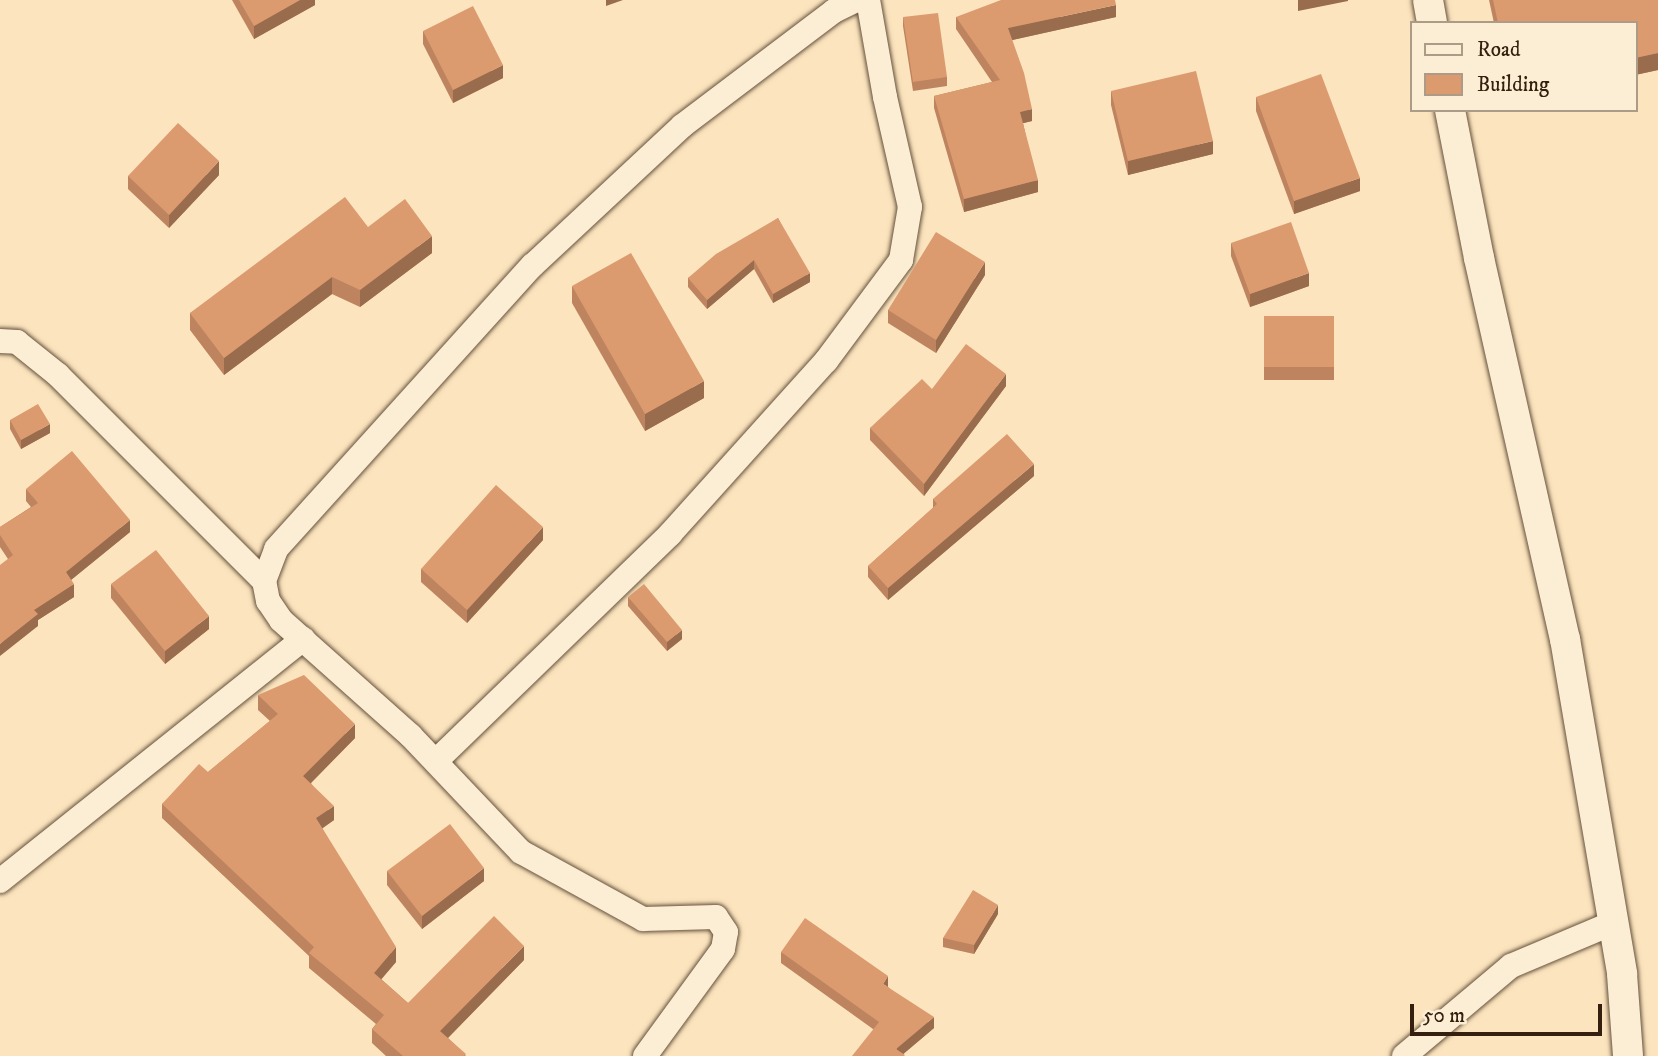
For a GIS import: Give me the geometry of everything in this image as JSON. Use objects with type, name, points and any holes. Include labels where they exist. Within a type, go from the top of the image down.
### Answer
[{"type":"street","points":[[645,1056],[723,949],[726,932],[716,917],[643,919],[521,852],[436,761],[281,620],[268,601],[264,581],[276,549],[533,265],[682,126],[834,11],[857,0]]},
{"type":"street","points":[[436,761],[670,534],[826,361],[901,260],[910,207],[885,97],[868,0]]},
{"type":"street","points":[[1428,0],[1432,21]]},
{"type":"street","points":[[1450,112],[1479,258],[1565,639],[1622,974],[1628,1056]]},
{"type":"street","points":[[0,341],[17,342],[58,375],[264,581]]},
{"type":"street","points":[[0,881],[303,639]]},
{"type":"street","points":[[1404,1056],[1511,967],[1546,949],[1613,923]]},
{"type":"building","points":[[239,0],[300,0],[254,26]]},
{"type":"building","points":[[1001,0],[1115,0],[1116,5],[1008,28],[1024,73],[1032,109],[1020,112],[1038,180],[964,199],[934,96],[1000,80],[956,17]]},
{"type":"building","points":[[1493,0],[1658,0],[1658,53],[1637,58],[1637,21],[1498,21]]},
{"type":"building","points":[[473,6],[503,65],[453,90],[423,31]]},
{"type":"building","points":[[938,13],[947,77],[913,82],[903,17]]},
{"type":"building","points":[[1196,71],[1213,141],[1128,161],[1111,91]]},
{"type":"building","points":[[1321,74],[1360,178],[1294,201],[1256,97]]},
{"type":"building","points":[[178,123],[219,161],[169,215],[128,176]]},
{"type":"building","points":[[345,197],[368,227],[405,199],[432,236],[360,290],[332,277],[224,358],[190,313]]},
{"type":"building","points":[[778,218],[810,273],[773,294],[754,260],[707,300],[688,278],[716,254]]},
{"type":"building","points":[[1291,222],[1309,273],[1250,294],[1231,243]]},
{"type":"building","points":[[936,232],[985,262],[936,340],[888,310]]},
{"type":"building","points":[[631,253],[704,381],[645,414],[572,286]]},
{"type":"building","points":[[1264,316],[1334,316],[1334,367],[1264,367]]},
{"type":"building","points":[[966,344],[1006,374],[924,484],[870,428],[922,379],[932,389]]},
{"type":"building","points":[[38,404],[50,424],[21,440],[10,420]]},
{"type":"building","points":[[1007,434],[1034,464],[888,588],[868,566],[937,504],[933,499]]},
{"type":"building","points":[[72,451],[130,520],[66,572],[74,584],[34,610],[38,614],[0,644],[0,565],[13,555],[0,535],[0,527],[38,503],[26,489]]},
{"type":"building","points":[[496,485],[543,527],[467,610],[421,569]]},
{"type":"building","points":[[156,550],[209,616],[165,651],[111,584]]},
{"type":"building","points":[[644,584],[682,630],[667,642],[628,597]]},
{"type":"building","points":[[304,675],[355,724],[303,776],[334,806],[316,818],[396,947],[374,973],[408,1003],[494,916],[524,946],[440,1031],[466,1054],[464,1056],[403,1056],[372,1029],[384,1015],[309,953],[314,947],[162,804],[199,764],[208,772],[278,714],[258,695]]},
{"type":"building","points":[[450,824],[484,868],[422,916],[387,871]]},
{"type":"building","points":[[973,890],[998,905],[974,945],[943,938]]},
{"type":"building","points":[[805,918],[888,976],[883,984],[934,1017],[896,1049],[904,1056],[852,1056],[879,1022],[781,952]]}]
